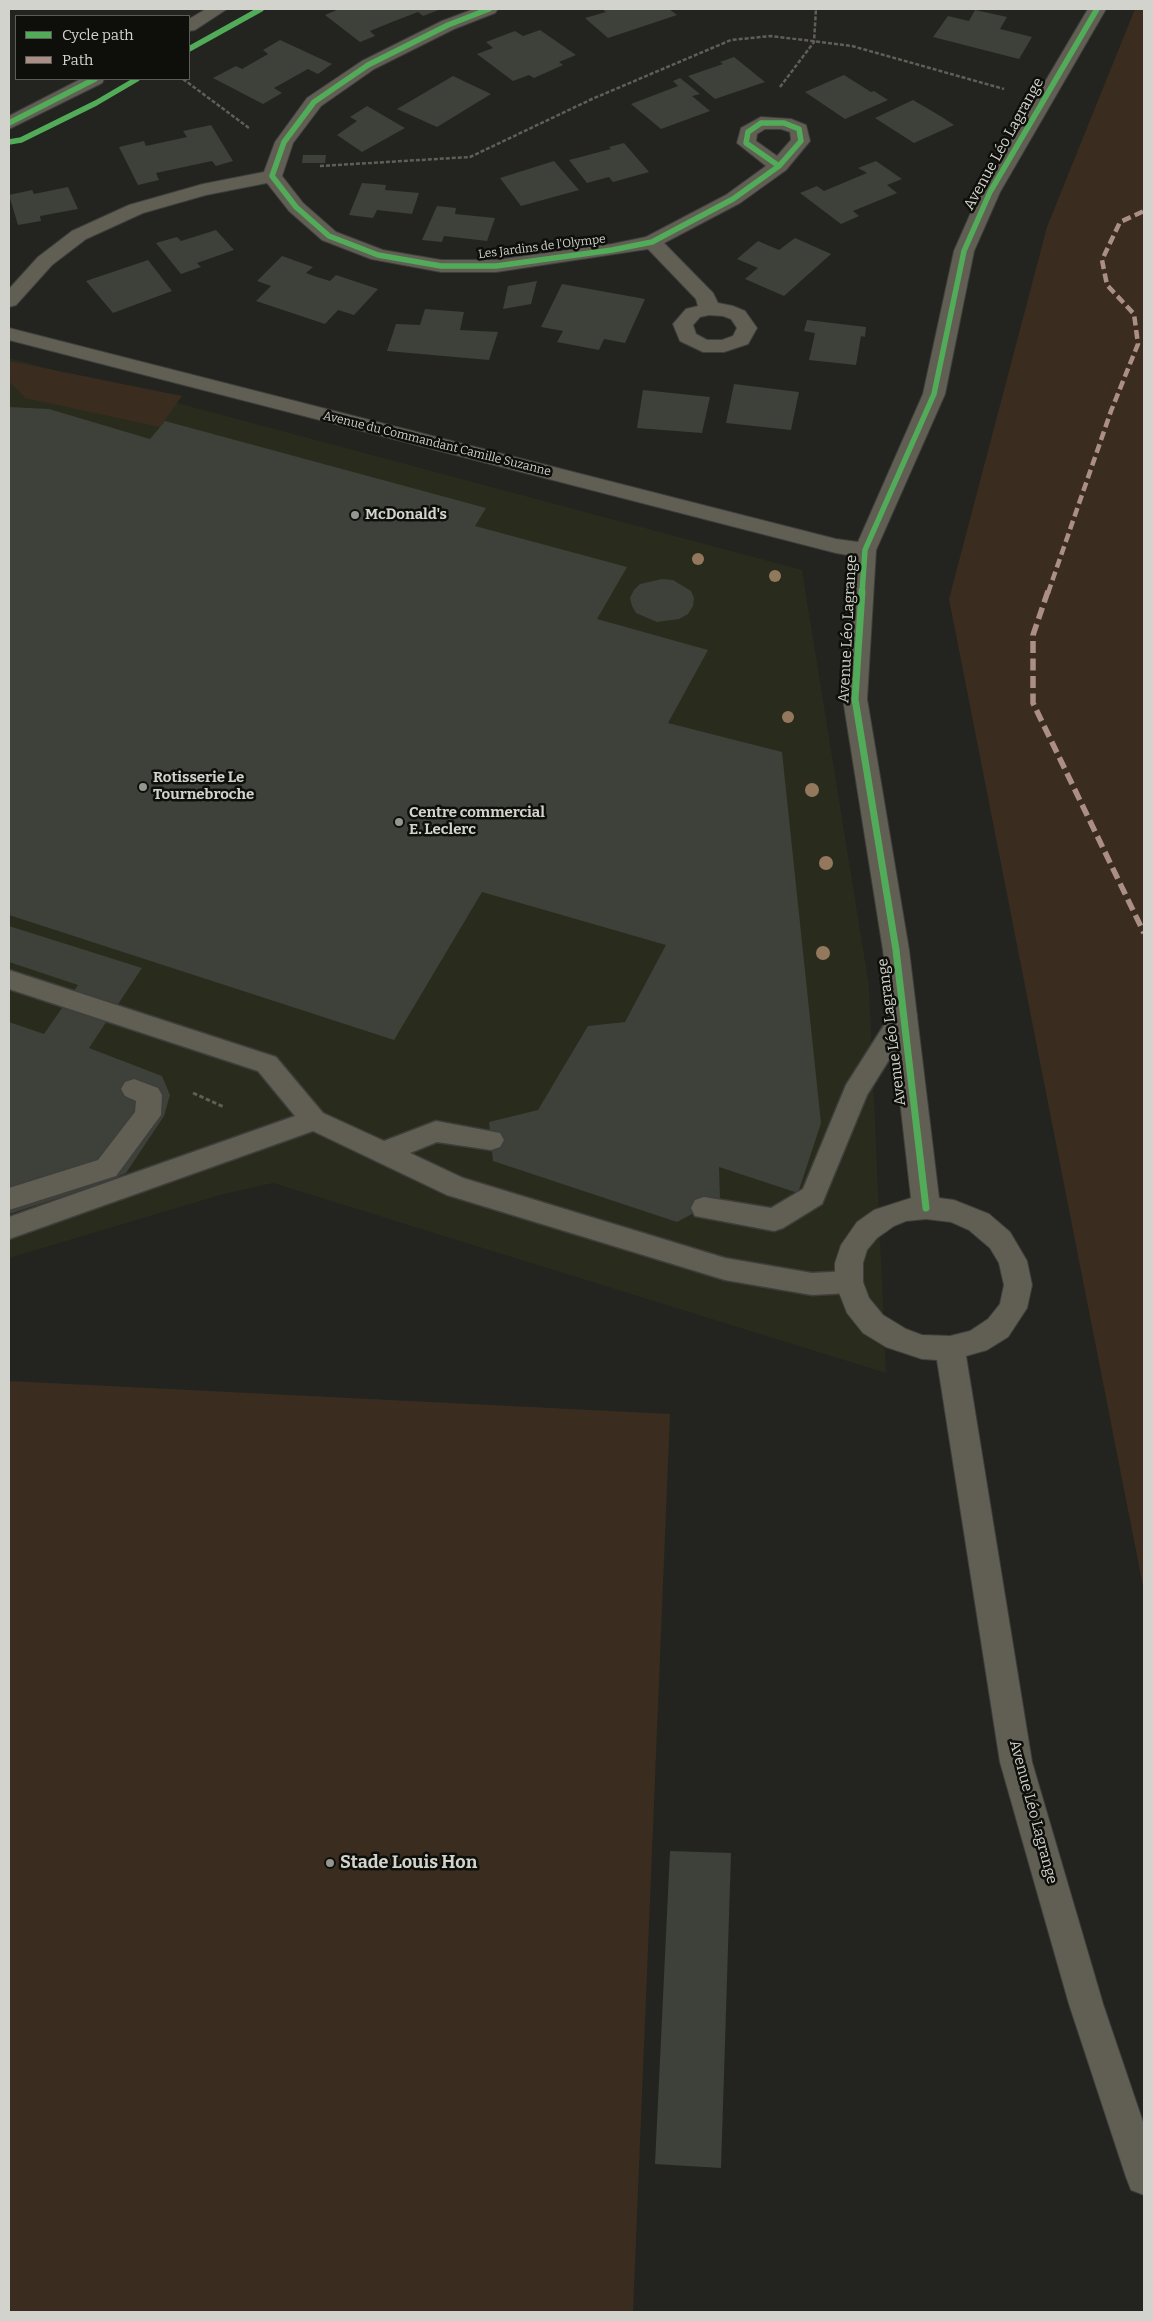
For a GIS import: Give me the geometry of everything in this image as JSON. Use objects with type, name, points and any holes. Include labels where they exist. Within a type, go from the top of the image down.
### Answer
[{"type":"street","points":[[190,25],[218,9]]},
{"type":"street","points":[[9,301],[45,260],[79,235],[136,210],[273,172],[284,142],[314,102],[368,65],[448,25],[489,9]]},
{"type":"street","name":"Avenue Léo Lagrange","points":[[926,1208],[896,950],[855,699],[865,550],[934,394],[964,251],[990,192],[1042,100],[1097,9]]},
{"type":"street","points":[[9,123],[93,80]]},
{"type":"street","points":[[779,166],[746,143],[748,132],[761,123],[784,123]]},
{"type":"street","name":"Les Jardins de l'Olympe","points":[[273,172],[296,207],[329,236],[378,255],[441,266],[496,266],[612,250],[652,242],[733,200],[779,166],[801,141],[799,129],[784,123]]},
{"type":"street","points":[[652,242],[706,298],[709,309]]},
{"type":"street","name":"Avenue du Commandant Camille Suzanne","points":[[9,334],[836,546],[865,550]]},
{"type":"street","points":[[926,1208],[954,1211],[979,1222],[1000,1240],[1013,1261],[1018,1285],[1012,1308],[998,1328],[977,1342],[950,1348],[913,1344],[896,1338],[873,1324],[857,1304],[849,1282],[849,1263],[855,1245],[867,1230],[884,1218],[904,1210],[926,1208]]},
{"type":"street","name":"Avenue Léo Lagrange","points":[[950,1348],[1016,1762],[1086,2004],[1144,2178]]},
{"type":"lane","points":[[9,979],[267,1064],[314,1120],[456,1187],[725,1269],[812,1284],[849,1282]]},
{"type":"lane","points":[[704,1208],[774,1220],[813,1196],[855,1092],[904,1016]]},
{"type":"lane","points":[[9,1199],[107,1168],[148,1115],[149,1095],[134,1089]]},
{"type":"lane","points":[[9,1228],[314,1120]]},
{"type":"lane","points":[[383,1153],[436,1131],[491,1140]]},
{"type":"path","points":[[784,123],[780,85],[814,42],[816,9]]},
{"type":"path","points":[[273,172],[470,156],[592,98],[731,40],[771,36],[852,46],[1042,100]]},
{"type":"path","points":[[184,80],[258,134],[284,142]]},
{"type":"shaded area","points":[[1135,9],[1144,9],[1144,1591],[949,599],[1047,227]]},
{"type":"shaded area","name":"Centre commercial E. Leclerc","points":[[9,358],[802,570],[869,986],[886,1373],[273,1183],[220,1195],[9,1258]]},
{"type":"shaded area","points":[[9,361],[182,396],[160,427],[25,398],[9,383]]},
{"type":"shaded area","name":"Stade Louis Hon","points":[[9,1381],[670,1414],[633,2312],[9,2312]]},
{"type":"building","points":[[339,9],[441,9],[423,16],[418,12],[392,22],[370,31],[375,36],[360,42],[325,15]]},
{"type":"building","points":[[602,9],[669,9],[677,15],[608,38],[585,18],[606,12]]},
{"type":"building","points":[[975,10],[1007,17],[1000,29],[1032,37],[1019,59],[933,37],[948,16],[969,21]]},
{"type":"building","points":[[540,30],[576,55],[559,62],[563,65],[534,78],[529,75],[513,81],[477,54],[493,48],[486,42],[499,37],[515,31],[523,36]]},
{"type":"building","points":[[280,40],[332,64],[318,74],[308,69],[274,88],[282,93],[263,104],[213,78],[236,66],[242,69],[268,54],[263,50]]},
{"type":"building","points":[[734,57],[765,82],[715,99],[688,76],[723,64],[720,62]]},
{"type":"building","points":[[844,75],[888,100],[845,119],[805,92]]},
{"type":"building","points":[[453,76],[491,94],[437,127],[397,109]]},
{"type":"building","points":[[680,78],[700,94],[692,96],[710,111],[661,129],[631,104],[678,86],[673,81]]},
{"type":"building","points":[[913,100],[954,125],[914,143],[875,118]]},
{"type":"building","points":[[367,106],[405,128],[362,152],[337,135],[357,121],[350,117]]},
{"type":"building","points":[[211,125],[233,161],[216,166],[212,161],[156,173],[159,180],[138,185],[119,147],[144,141],[146,146],[187,137],[183,131]]},
{"type":"building","points":[[624,143],[649,172],[613,182],[609,177],[587,183],[569,160],[611,149],[609,147]]},
{"type":"building","points":[[303,155],[326,155],[325,163],[302,163]]},
{"type":"building","points":[[554,161],[579,190],[521,206],[500,178]]},
{"type":"building","points":[[876,161],[902,179],[887,185],[897,193],[853,211],[859,216],[841,224],[800,193],[817,186],[824,191],[867,173],[858,168]]},
{"type":"building","points":[[362,183],[386,185],[385,190],[419,193],[412,214],[377,210],[373,218],[349,215]]},
{"type":"building","points":[[68,187],[78,209],[40,216],[41,221],[18,225],[9,195],[32,190],[34,194]]},
{"type":"building","points":[[437,206],[456,208],[455,214],[495,218],[487,241],[444,236],[442,242],[422,240]]},
{"type":"building","points":[[216,230],[234,250],[197,263],[201,267],[181,274],[156,243],[177,237],[181,241]]},
{"type":"building","points":[[795,238],[831,254],[784,296],[745,279],[758,268],[737,259],[758,241],[779,250]]},
{"type":"building","points":[[282,256],[313,267],[306,273],[317,277],[330,281],[336,275],[378,289],[354,315],[338,310],[325,324],[256,301],[271,286],[257,281]]},
{"type":"building","points":[[148,260],[172,291],[113,313],[86,281]]},
{"type":"building","points":[[537,281],[531,304],[503,309],[508,286]]},
{"type":"building","points":[[562,284],[645,299],[625,343],[604,339],[599,350],[557,342],[563,331],[541,327]]},
{"type":"building","points":[[425,309],[464,312],[460,330],[498,332],[489,360],[387,351],[396,324],[420,325]]},
{"type":"building","points":[[807,320],[866,327],[865,337],[861,336],[856,365],[809,360],[815,333],[804,331]]},
{"type":"building","points":[[734,384],[799,392],[791,430],[726,423]]},
{"type":"building","points":[[643,390],[710,397],[702,433],[637,428]]},
{"type":"building","name":"Centre commercial E. Leclerc","points":[[9,407],[49,409],[150,439],[165,421],[486,508],[475,526],[627,567],[597,619],[708,650],[668,723],[782,752],[821,1123],[798,1193],[719,1167],[720,1199],[677,1222],[493,1161],[489,1122],[538,1110],[588,1026],[625,1022],[666,945],[482,892],[394,1040],[9,915]]},
{"type":"building","points":[[662,579],[673,580],[691,591],[694,598],[693,606],[688,614],[679,619],[657,622],[636,613],[630,598],[634,590],[640,584]]},
{"type":"building","points":[[9,926],[142,968],[89,1048],[162,1076],[170,1095],[164,1116],[126,1173],[104,1183],[9,1214],[9,1022],[44,1034],[78,985],[9,962]]},
{"type":"building","points":[[670,1851],[731,1853],[721,2168],[655,2164]]},
{"type":"marked path","points":[[1144,211],[1120,222],[1102,260],[1107,285],[1134,314],[1138,344],[1111,411],[1033,635],[1033,703],[1144,933]]},
{"type":"cycle path","points":[[190,48],[261,9]]},
{"type":"cycle path","points":[[489,9],[448,25],[368,65],[314,102],[284,142],[272,176],[296,207],[329,236],[378,255],[441,266],[496,266],[612,250],[652,242],[733,199],[779,166],[801,141],[799,129],[784,123],[761,123],[748,132],[746,143],[779,166]]},
{"type":"cycle path","points":[[926,1208],[896,950],[855,699],[865,550],[934,394],[964,251],[990,192],[1042,100],[1097,9]]},
{"type":"cycle path","points":[[9,123],[93,80]]},
{"type":"cycle path","points":[[9,142],[21,140],[96,103],[135,80]]},
{"type":"place","name":"McDonald's","points":[[355,515]]},
{"type":"place","name":"Rotisserie Le Tournebroche","points":[[143,787]]},
{"type":"place","name":"Centre commercial E. Leclerc","points":[[399,822]]},
{"type":"place","name":"Stade Louis Hon","points":[[330,1863]]}]
